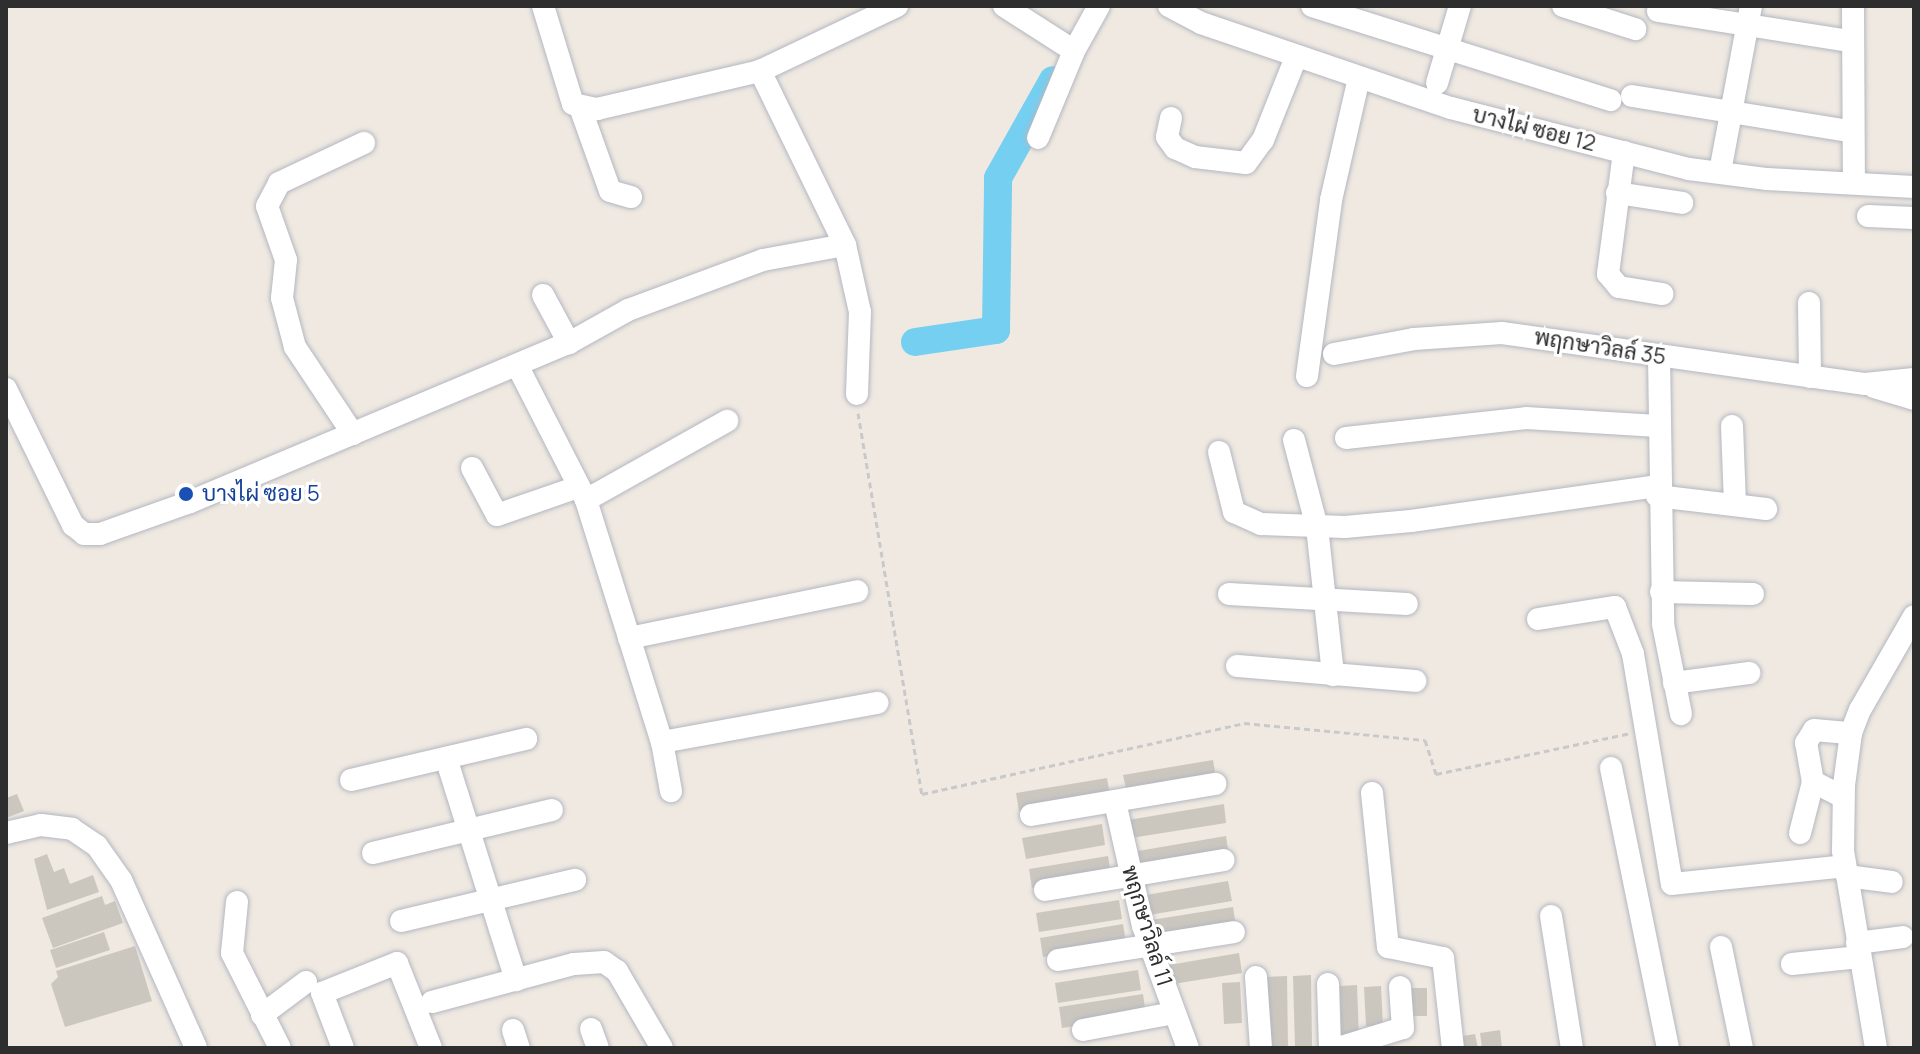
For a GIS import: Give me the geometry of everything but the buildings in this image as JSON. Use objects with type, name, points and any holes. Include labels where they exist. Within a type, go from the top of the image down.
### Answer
[{"type":"street","points":[[543,6],[570,98],[580,107],[610,191],[631,197]]},
{"type":"street","points":[[580,107],[597,109],[760,71],[897,6]]},
{"type":"street","points":[[1004,6],[1067,47]]},
{"type":"street","points":[[1038,138],[1067,47],[1099,6]]},
{"type":"street","name":"บางไผ่ ซอย 12","points":[[1169,6],[1201,23],[1451,108],[1624,152],[1714,172],[1914,187]]},
{"type":"street","points":[[1312,6],[1622,98],[1843,130]]},
{"type":"street","points":[[1437,83],[1460,6]]},
{"type":"street","points":[[1563,6],[1635,29]]},
{"type":"street","points":[[1853,6],[1854,183]]},
{"type":"street","points":[[1658,11],[1750,16],[1844,40]]},
{"type":"street","points":[[1722,161],[1750,16]]},
{"type":"street","points":[[1171,118],[1167,137],[1175,148],[1195,157],[1246,163],[1263,140],[1296,57]]},
{"type":"street","points":[[760,71],[845,245],[860,312],[857,394]]},
{"type":"street","points":[[1307,376],[1331,200],[1359,78]]},
{"type":"street","points":[[353,434],[295,347],[282,298],[286,260],[267,206],[279,183],[364,143]]},
{"type":"street","points":[[1624,152],[1608,274],[1619,287],[1662,294]]},
{"type":"street","points":[[1617,193],[1682,203]]},
{"type":"street","points":[[1868,216],[1914,218]]},
{"type":"street","points":[[8,400],[73,525],[84,534],[100,534],[353,434],[569,343],[628,310],[763,260],[845,245]]},
{"type":"street","points":[[543,295],[569,343]]},
{"type":"street","points":[[1809,303],[1810,377]]},
{"type":"street","name":"พฤกษาวิลล์ 35","points":[[1334,354],[1462,333],[1550,338],[1865,384],[1914,399]]},
{"type":"street","points":[[1659,356],[1657,491],[1661,592],[1681,714]]},
{"type":"street","points":[[517,365],[582,494],[662,742],[671,791]]},
{"type":"street","name":"พฤกษาวิลล์ 35","points":[[1865,384],[1914,379]]},
{"type":"street","points":[[1346,438],[1526,418],[1658,426]]},
{"type":"street","points":[[472,468],[497,515],[582,494],[727,421]]},
{"type":"street","points":[[1732,426],[1735,504]]},
{"type":"street","points":[[1294,440],[1317,527],[1333,675]]},
{"type":"street","points":[[1219,452],[1238,517],[1261,524],[1317,527],[1411,521],[1657,491],[1766,509]]},
{"type":"street","points":[[629,638],[749,617],[857,591]]},
{"type":"street","points":[[1661,592],[1753,594]]},
{"type":"street","points":[[1229,594],[1407,604]]},
{"type":"street","points":[[1538,619],[1615,607],[1633,654],[1672,884],[1846,871],[1892,882]]},
{"type":"street","points":[[1876,1048],[1846,871],[1843,797],[1851,733],[1874,678],[1914,616]]},
{"type":"street","points":[[1237,666],[1415,681]]},
{"type":"street","points":[[1674,683],[1749,673]]},
{"type":"street","points":[[662,742],[877,703]]},
{"type":"street","points":[[1800,833],[1813,782],[1806,754],[1807,735],[1851,733]]},
{"type":"street","points":[[351,780],[526,739]]},
{"type":"street","points":[[446,758],[516,980]]},
{"type":"street","points":[[1611,768],[1668,1048]]},
{"type":"street","points":[[1813,782],[1843,797]]},
{"type":"street","points":[[1031,815],[1215,784]]},
{"type":"street","points":[[1372,793],[1388,947],[1400,954],[1443,958],[1453,1048]]},
{"type":"street","name":"พฤกษาวิลล์ 11","points":[[1115,802],[1149,947],[1188,1048]]},
{"type":"street","points":[[373,853],[552,810]]},
{"type":"street","points":[[6,833],[57,827],[72,829],[97,846],[121,880],[196,1048]]},
{"type":"street","points":[[1045,890],[1224,860]]},
{"type":"street","points":[[401,921],[575,880]]},
{"type":"street","points":[[237,902],[232,953],[280,1048]]},
{"type":"street","points":[[1551,916],[1572,1048]]},
{"type":"street","points":[[1058,960],[1234,932]]},
{"type":"street","points":[[1792,964],[1903,937]]},
{"type":"street","points":[[1721,947],[1742,1048]]},
{"type":"street","points":[[343,1048],[322,993],[397,963],[431,1048]]},
{"type":"street","points":[[432,1002],[574,964],[610,964],[662,1048]]},
{"type":"street","points":[[1256,977],[1261,1048]]},
{"type":"street","points":[[262,1015],[306,982]]},
{"type":"street","points":[[1328,984],[1330,1048]]},
{"type":"street","points":[[1338,1048],[1410,1025],[1400,987]]},
{"type":"street","points":[[1083,1030],[1174,1013]]},
{"type":"path","points":[[857,394],[860,444],[922,794],[1244,723],[1425,740],[1436,774],[1645,729]]},
{"type":"waterway","points":[[915,342],[996,330],[998,178],[1053,80]]},
{"type":"place","name":"บางไผ่ ซอย 5","points":[[186,494]]}]
